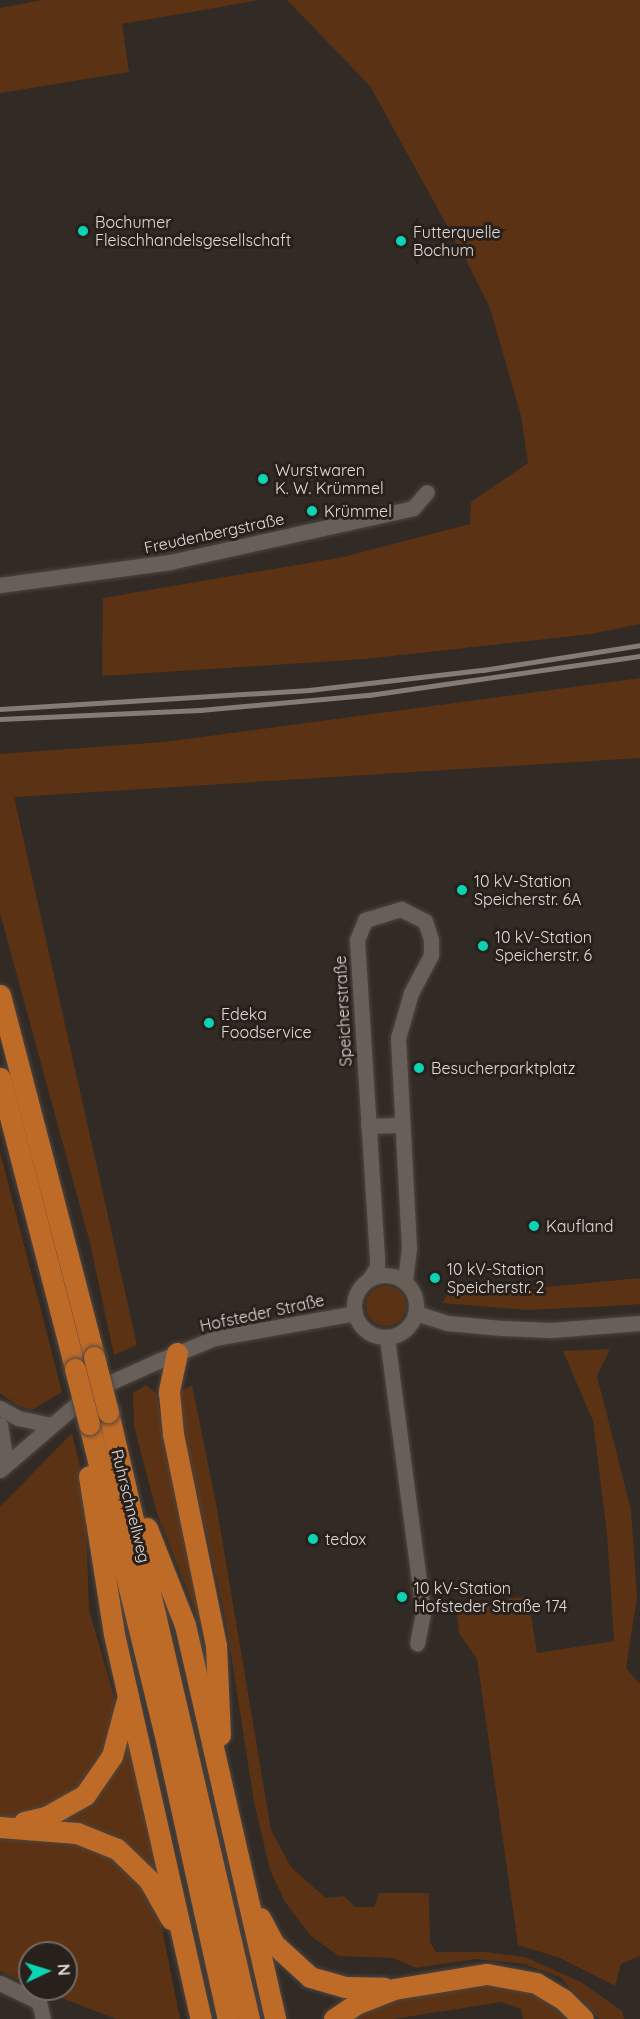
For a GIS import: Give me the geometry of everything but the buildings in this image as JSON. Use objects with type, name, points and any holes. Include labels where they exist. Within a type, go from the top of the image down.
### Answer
[{"type":"highway","name":"Ruhrschnellweg","points":[[0,996],[108,1412],[249,2019]]},
{"type":"highway","name":"Ruhrschnellweg","points":[[0,1078],[90,1424],[167,1743],[228,2019]]},
{"type":"highway","points":[[177,1353],[169,1392],[173,1434],[216,1645],[222,1780]]},
{"type":"highway","points":[[90,1424],[86,1456],[101,1565],[201,2019]]},
{"type":"highway","points":[[113,1434],[185,1625],[275,2019]]},
{"type":"highway","points":[[0,1827],[46,1817],[85,1795],[112,1756],[128,1694]]},
{"type":"highway","points":[[0,1827],[76,1833],[117,1850],[159,1894],[190,1966]]},
{"type":"highway","points":[[245,1883],[274,1944],[310,1977],[345,1987],[394,1989]]},
{"type":"highway","points":[[334,2019],[356,2004],[394,1989],[459,1975],[514,1976],[536,1983],[563,1999],[583,2019]]},
{"type":"street","name":"Freudenbergstraße","points":[[0,585],[170,562],[413,508],[426,492]]},
{"type":"street","name":"Speicherstraße","points":[[369,1279],[377,1268],[377,1258],[357,940],[365,920],[401,909],[425,921],[431,940],[430,955],[411,993],[398,1038],[409,1248],[405,1281]]},
{"type":"street","points":[[368,1126],[402,1125]]},
{"type":"street","points":[[386,1275],[405,1281],[415,1294],[416,1313],[406,1330],[387,1338],[363,1328],[355,1312],[357,1293],[369,1279],[386,1275]]},
{"type":"street","name":"Hofsteder Straße","points":[[3,1467],[51,1425],[109,1383],[177,1353],[215,1338],[355,1312]]},
{"type":"street","points":[[416,1313],[447,1323],[502,1328],[551,1330],[640,1323]]},
{"type":"street","points":[[387,1338],[423,1613],[417,1643]]},
{"type":"street","points":[[0,1408],[18,1418],[51,1425]]},
{"type":"street","points":[[0,1425],[3,1467]]},
{"type":"street","points":[[0,1983],[39,2002],[43,2019]]},
{"type":"shaded area","points":[[42,0],[260,0],[122,24],[129,72],[0,93],[0,8]]},
{"type":"shaded area","points":[[287,0],[640,0],[640,624],[591,634],[365,659],[102,676],[103,598],[343,557],[470,524],[471,502],[528,463],[521,416],[490,308],[466,260],[370,86]]},
{"type":"shaded area","points":[[640,678],[640,758],[14,797],[137,1345],[114,1355],[90,1243],[0,913],[0,754],[164,742]]},
{"type":"shaded area","points":[[0,1152],[62,1392],[32,1410],[18,1406],[0,1393]]},
{"type":"shaded area","points":[[640,1278],[640,1304],[527,1310],[442,1303],[452,1287],[453,1296]]},
{"type":"shaded area","points":[[386,1286],[400,1292],[406,1306],[400,1320],[386,1326],[372,1320],[366,1306],[372,1292]]},
{"type":"shaded area","points":[[610,1349],[597,1376],[631,1510],[637,1597],[626,1668],[640,1684],[640,1956],[621,1964],[615,1986],[560,1958],[518,1945],[477,1659],[459,1633],[456,1607],[528,1596],[537,1653],[614,1641],[607,1534],[593,1421],[563,1351]]},
{"type":"shaded area","points":[[146,1385],[156,1393],[206,1639],[156,1510],[134,1426],[133,1393]]},
{"type":"shaded area","points":[[192,1385],[216,1503],[271,1830],[291,1867],[326,1898],[344,1896],[355,1907],[374,1907],[379,1893],[429,1893],[430,1942],[436,1952],[486,1952],[525,1957],[581,1982],[622,2011],[624,2019],[599,2019],[560,1977],[524,1964],[475,1959],[416,1968],[393,1958],[339,1956],[311,1936],[285,1902],[270,1870],[254,1802],[225,1616],[178,1408],[180,1392]]},
{"type":"shaded area","points":[[72,1433],[85,1488],[89,1610],[127,1741],[159,1876],[150,1868],[180,2019],[116,2019],[69,2001],[78,2001],[78,1941],[18,1941],[18,1979],[0,1971],[0,1507]]},
{"type":"shaded area","points":[[479,1985],[512,1988],[543,1998],[567,2019],[523,2019],[521,2009],[501,2002],[394,2019],[350,2019],[392,2001]]},
{"type":"railway","points":[[0,709],[309,690],[483,670],[640,645]]},
{"type":"railway","points":[[0,719],[200,710],[369,695],[640,656]]},
{"type":"place","name":"Bochumer Fleischhandelsgesellschaft","points":[[83,231]]},
{"type":"place","name":"Futterquelle Bochum","points":[[401,241]]},
{"type":"place","name":"Wurstwaren K. W. Krümmel","points":[[263,479]]},
{"type":"place","name":"Krümmel","points":[[312,511]]},
{"type":"place","name":"10 kV-Station Speicherstr. 6A","points":[[462,890]]},
{"type":"place","name":"10 kV-Station Speicherstr. 6","points":[[483,946]]},
{"type":"place","name":"Edeka Foodservice","points":[[209,1023]]},
{"type":"place","name":"Besucherparktplatz","points":[[419,1068]]},
{"type":"place","name":"Kaufland","points":[[534,1226]]},
{"type":"place","name":"10 kV-Station Speicherstr. 2","points":[[435,1278]]},
{"type":"place","name":"tedox","points":[[313,1539]]},
{"type":"place","name":"10 kV-Station Hofsteder Straße 174","points":[[402,1597]]}]
